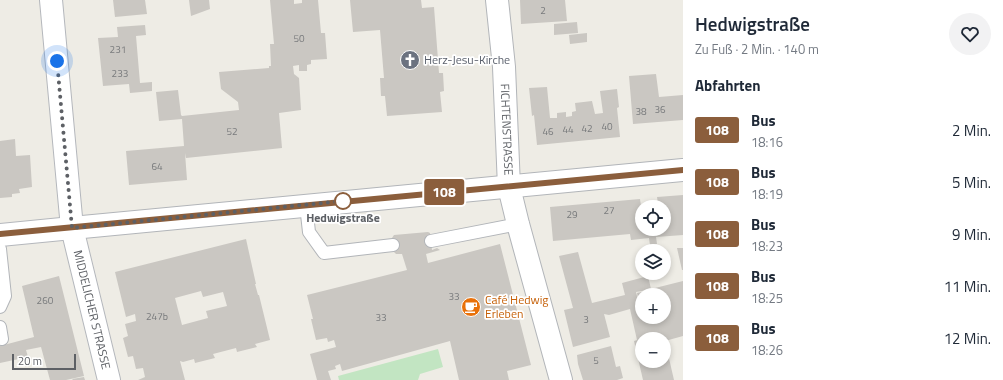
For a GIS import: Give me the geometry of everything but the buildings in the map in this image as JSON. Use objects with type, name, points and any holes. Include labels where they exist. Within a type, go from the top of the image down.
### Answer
[{"type":"street","name":"MIDDELICHER STRASSE","points":[[52,0],[72,228],[109,380]]},
{"type":"street","name":"FICHTENSTRASSE","points":[[497,0],[504,67],[509,187]]},
{"type":"street","points":[[0,234],[683,170]]},
{"type":"street","points":[[509,187],[561,380]]},
{"type":"lane","points":[[306,205],[309,232],[324,253],[393,245]]},
{"type":"lane","points":[[431,241],[518,224]]},
{"type":"lane","points":[[0,249],[5,296],[0,307]]},
{"type":"lane","points":[[0,327],[2,339]]},
{"type":"green space","points":[[438,349],[443,367],[420,374],[418,380],[339,380],[338,376]]},
{"type":"bus line","name":"108","points":[[0,234],[683,170]]},
{"type":"place","name":"Herz-Jesu-Kirche","points":[[410,60]]},
{"type":"place","name":"Hedwigstraße","points":[[343,201]]},
{"type":"place","name":"Café Hedwig Erleben","points":[[471,307]]},
{"type":"route","points":[[57,61],[72,228],[343,201]]}]
